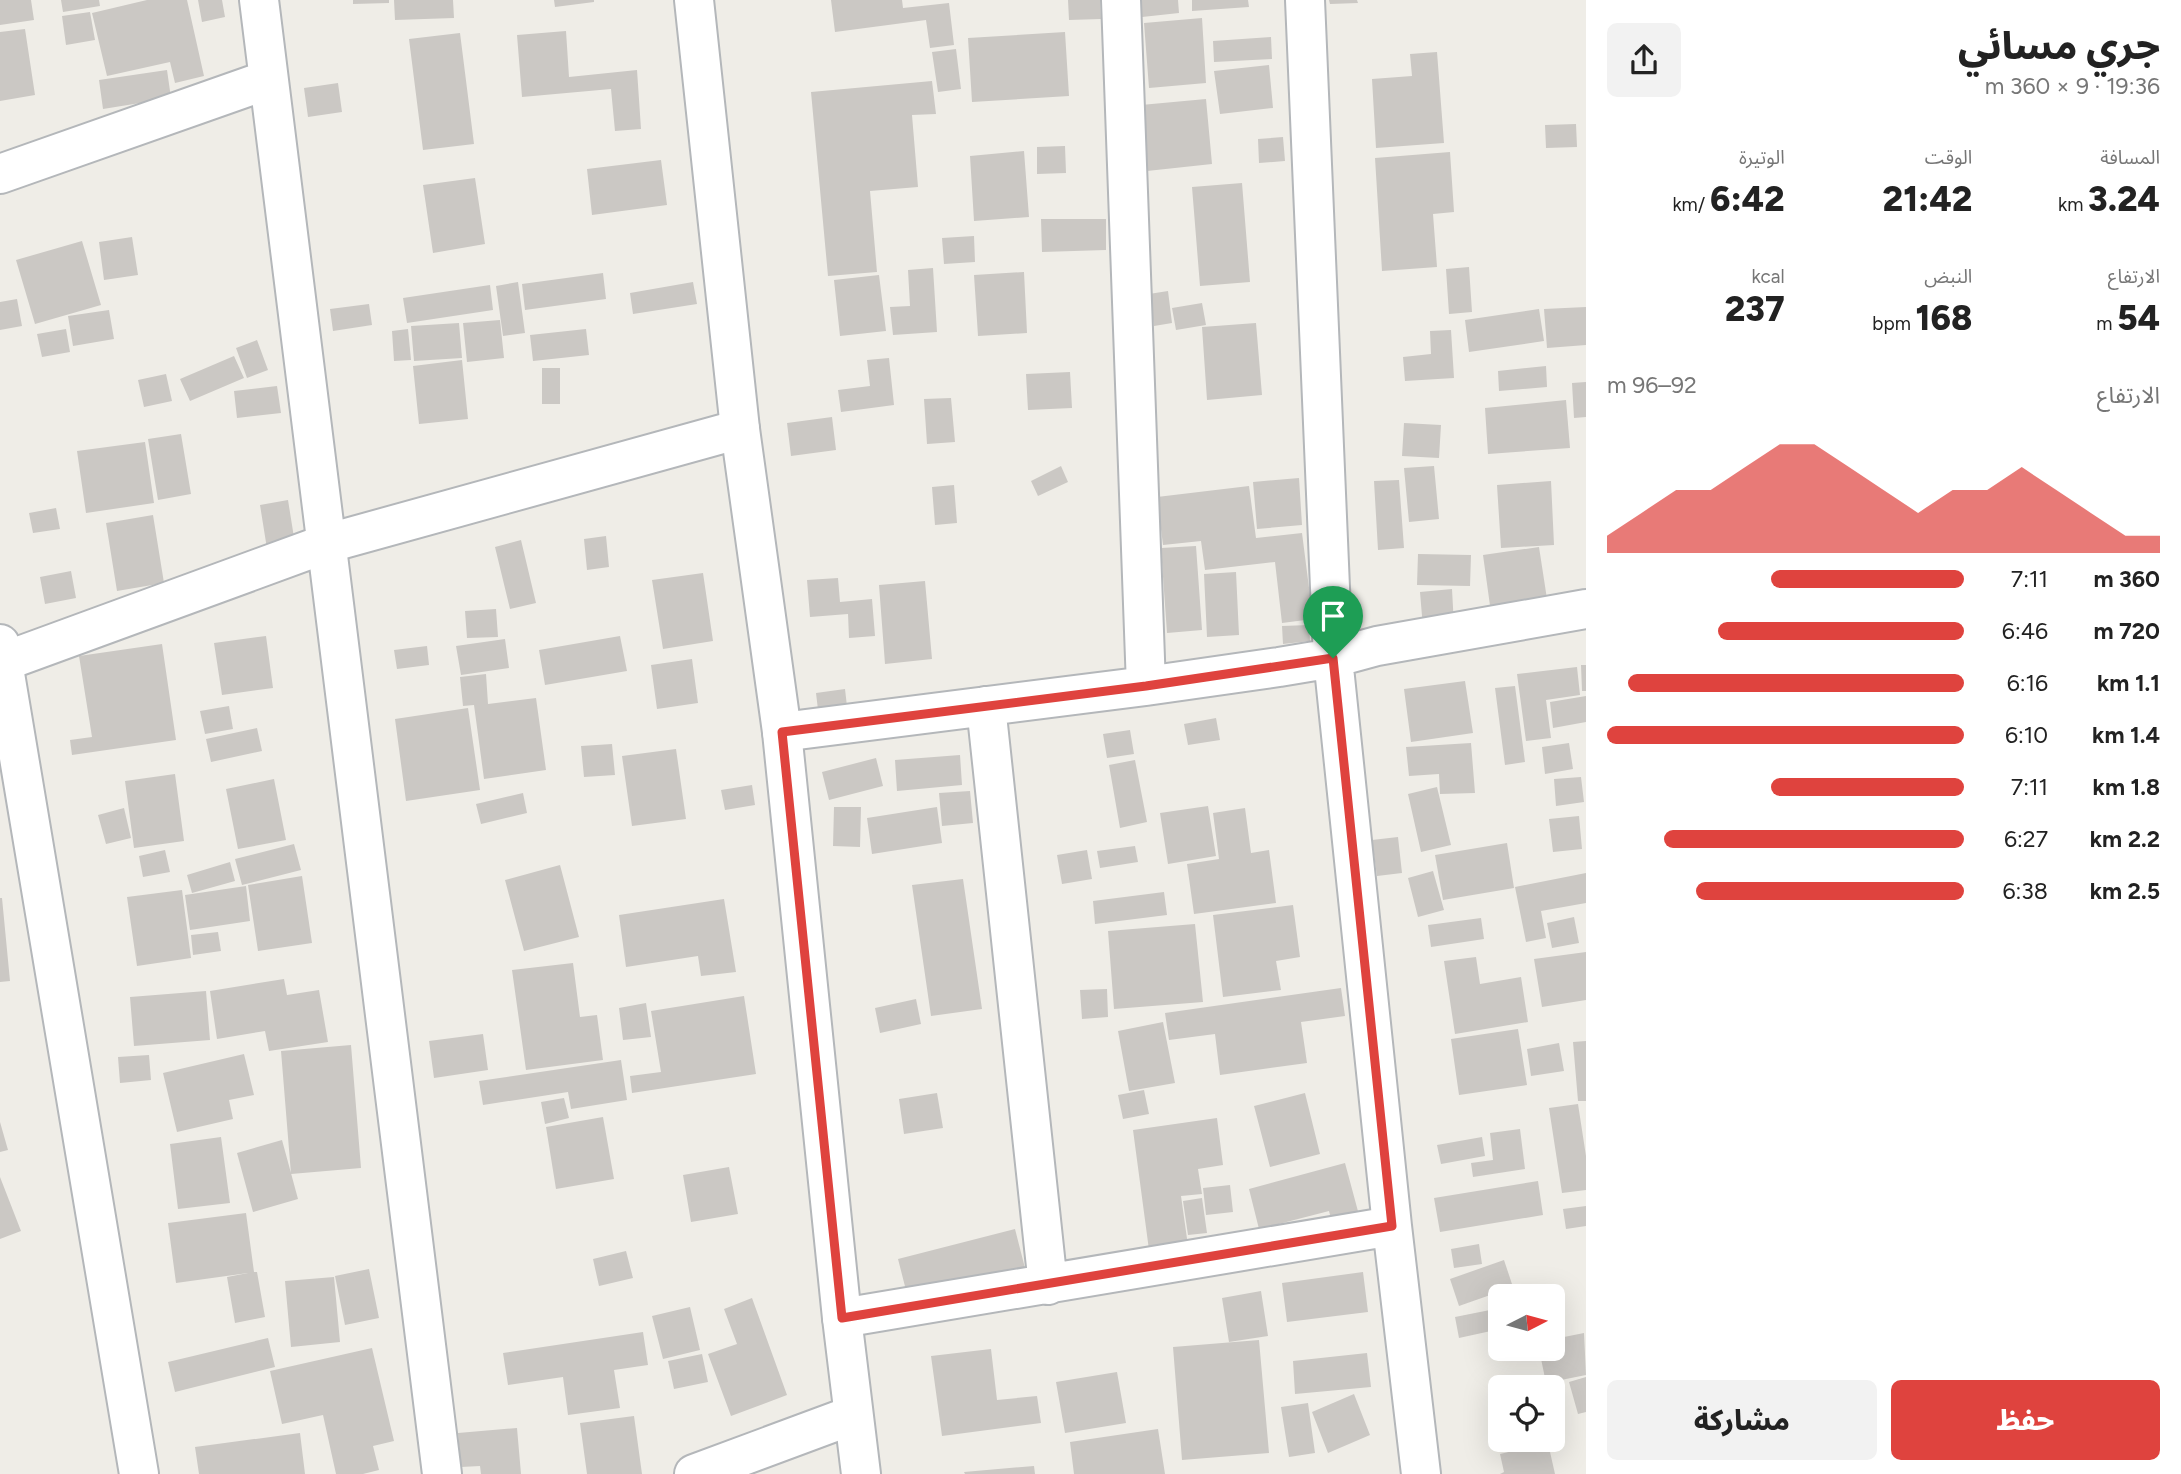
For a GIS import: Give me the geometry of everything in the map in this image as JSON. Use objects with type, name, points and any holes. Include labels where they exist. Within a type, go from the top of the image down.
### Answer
[{"type":"street","points":[[259,0],[442,1474]]},
{"type":"street","points":[[694,0],[740,429],[782,732],[842,1318],[861,1474]]},
{"type":"street","points":[[1121,0],[1146,686]]},
{"type":"street","points":[[1305,0],[1333,658],[1392,1226],[1422,1474]]},
{"type":"street","points":[[0,174],[268,80]]},
{"type":"street","points":[[139,1474],[1,656],[326,544],[740,429]]},
{"type":"street","points":[[782,732],[1146,686],[1333,658],[1377,646],[1586,609]]},
{"type":"street","points":[[986,706],[1048,1285]]},
{"type":"street","points":[[842,1318],[1392,1226]]},
{"type":"street","points":[[694,1474],[853,1415]]},
{"type":"building","points":[[0,0],[31,0],[34,20],[0,25]]},
{"type":"building","points":[[61,0],[99,0],[100,6],[63,12]]},
{"type":"building","points":[[147,0],[187,0],[204,76],[175,83],[170,62],[107,76],[92,13]]},
{"type":"building","points":[[198,0],[222,0],[225,17],[202,22]]},
{"type":"building","points":[[353,0],[389,0],[389,3],[353,4]]},
{"type":"building","points":[[394,0],[453,0],[454,18],[395,20]]},
{"type":"building","points":[[554,0],[594,0],[594,2],[555,7]]},
{"type":"building","points":[[831,0],[902,0],[903,8],[949,3],[954,45],[930,48],[926,20],[835,32]]},
{"type":"building","points":[[1068,0],[1100,0],[1101,19],[1069,20]]},
{"type":"building","points":[[1140,0],[1178,0],[1179,13],[1142,17]]},
{"type":"building","points":[[1192,0],[1248,0],[1249,7],[1192,11]]},
{"type":"building","points":[[1329,0],[1357,0],[1358,3],[1330,4]]},
{"type":"building","points":[[90,12],[95,40],[66,45],[62,16]]},
{"type":"building","points":[[1202,18],[1206,83],[1149,88],[1144,23]]},
{"type":"building","points":[[25,29],[35,95],[0,101],[0,32]]},
{"type":"building","points":[[566,31],[569,77],[637,70],[641,129],[615,131],[611,89],[522,97],[517,35]]},
{"type":"building","points":[[1065,32],[1069,96],[972,102],[968,38]]},
{"type":"building","points":[[460,33],[474,144],[423,150],[409,39]]},
{"type":"building","points":[[1271,37],[1272,59],[1214,62],[1213,41]]},
{"type":"building","points":[[956,49],[961,89],[938,92],[932,52]]},
{"type":"building","points":[[1437,52],[1444,143],[1376,148],[1372,79],[1412,76],[1410,54]]},
{"type":"building","points":[[1269,65],[1273,108],[1220,114],[1214,71]]},
{"type":"building","points":[[167,70],[171,98],[103,109],[99,80]]},
{"type":"building","points":[[932,81],[936,114],[912,115],[918,187],[870,191],[877,272],[828,276],[811,92]]},
{"type":"building","points":[[338,83],[342,112],[308,117],[304,88]]},
{"type":"building","points":[[1206,99],[1212,164],[1147,171],[1141,105]]},
{"type":"building","points":[[1576,124],[1577,147],[1546,148],[1545,125]]},
{"type":"building","points":[[1283,137],[1285,161],[1259,163],[1258,139]]},
{"type":"building","points":[[1065,146],[1066,173],[1037,174],[1037,147]]},
{"type":"building","points":[[1024,151],[1029,217],[974,221],[970,156]]},
{"type":"building","points":[[1450,152],[1454,212],[1433,214],[1437,267],[1382,271],[1375,158]]},
{"type":"building","points":[[661,160],[667,205],[592,215],[587,169]]},
{"type":"building","points":[[475,178],[485,244],[433,253],[423,185]]},
{"type":"building","points":[[1242,183],[1250,282],[1200,286],[1192,187]]},
{"type":"building","points":[[1041,219],[1106,219],[1106,250],[1042,252]]},
{"type":"building","points":[[974,236],[975,262],[944,264],[942,238]]},
{"type":"building","points":[[132,237],[138,275],[104,280],[99,242]]},
{"type":"building","points":[[82,241],[101,305],[35,324],[16,260]]},
{"type":"building","points":[[1469,267],[1472,312],[1449,314],[1446,269]]},
{"type":"building","points":[[933,268],[937,332],[893,335],[890,307],[910,306],[908,270]]},
{"type":"building","points":[[1024,272],[1027,333],[978,336],[974,275]]},
{"type":"building","points":[[603,273],[606,299],[525,310],[522,284]]},
{"type":"building","points":[[879,275],[886,331],[840,336],[834,280]]},
{"type":"building","points":[[518,282],[525,333],[503,336],[496,286]]},
{"type":"building","points":[[693,282],[697,304],[633,314],[630,293]]},
{"type":"building","points":[[490,285],[493,310],[407,323],[403,298]]},
{"type":"building","points":[[1168,291],[1172,323],[1154,326],[1149,294]]},
{"type":"building","points":[[17,299],[22,326],[0,330],[0,302]]},
{"type":"building","points":[[1202,303],[1206,325],[1176,330],[1172,308]]},
{"type":"building","points":[[369,304],[372,325],[333,331],[330,309]]},
{"type":"building","points":[[1586,307],[1586,345],[1547,348],[1544,309]]},
{"type":"building","points":[[1539,309],[1544,341],[1469,352],[1465,320]]},
{"type":"building","points":[[109,310],[114,339],[73,346],[68,316]]},
{"type":"building","points":[[500,320],[504,358],[467,362],[463,323]]},
{"type":"building","points":[[459,323],[462,358],[414,361],[411,326]]},
{"type":"building","points":[[1256,323],[1262,395],[1207,400],[1202,327]]},
{"type":"building","points":[[66,329],[70,352],[42,357],[37,334]]},
{"type":"building","points":[[408,329],[411,360],[394,361],[392,331]]},
{"type":"building","points":[[586,329],[589,355],[533,361],[530,335]]},
{"type":"building","points":[[1451,330],[1454,378],[1405,381],[1403,357],[1431,354],[1430,331]]},
{"type":"building","points":[[257,340],[268,370],[247,378],[236,348]]},
{"type":"building","points":[[234,356],[244,378],[190,401],[180,379]]},
{"type":"building","points":[[889,358],[894,405],[841,412],[838,390],[870,386],[867,360]]},
{"type":"building","points":[[462,360],[468,419],[419,424],[413,366]]},
{"type":"building","points":[[1546,366],[1547,387],[1499,391],[1498,371]]},
{"type":"building","points":[[542,368],[560,368],[560,404],[542,404]]},
{"type":"building","points":[[1070,372],[1072,408],[1028,410],[1026,374]]},
{"type":"building","points":[[166,374],[172,401],[144,407],[138,380]]},
{"type":"building","points":[[1586,382],[1586,417],[1574,418],[1572,383]]},
{"type":"building","points":[[277,386],[281,413],[237,418],[234,391]]},
{"type":"building","points":[[951,398],[955,442],[927,444],[924,399]]},
{"type":"building","points":[[1566,400],[1570,448],[1488,454],[1485,408]]},
{"type":"building","points":[[832,417],[836,450],[791,456],[787,423]]},
{"type":"building","points":[[1404,423],[1441,425],[1439,458],[1402,456]]},
{"type":"building","points":[[181,434],[191,494],[158,500],[148,439]]},
{"type":"building","points":[[145,442],[154,503],[86,513],[77,451]]},
{"type":"building","points":[[1061,466],[1068,482],[1038,496],[1031,481]]},
{"type":"building","points":[[1434,466],[1439,519],[1409,522],[1404,468]]},
{"type":"building","points":[[1299,478],[1302,525],[1257,529],[1253,482]]},
{"type":"building","points":[[1399,480],[1404,548],[1378,550],[1374,481]]},
{"type":"building","points":[[1551,481],[1554,545],[1501,548],[1497,485]]},
{"type":"building","points":[[954,485],[957,523],[935,525],[932,487]]},
{"type":"building","points":[[1249,486],[1256,538],[1302,533],[1313,619],[1282,623],[1275,562],[1205,570],[1201,541],[1163,545],[1157,497]]},
{"type":"building","points":[[288,500],[296,550],[268,555],[260,505]]},
{"type":"building","points":[[56,508],[60,529],[33,533],[29,513]]},
{"type":"building","points":[[153,515],[164,583],[117,591],[106,523]]},
{"type":"building","points":[[606,536],[609,567],[587,570],[584,539]]},
{"type":"building","points":[[521,540],[536,603],[510,609],[495,547]]},
{"type":"building","points":[[1196,546],[1202,630],[1167,633],[1161,548]]},
{"type":"building","points":[[1539,547],[1549,612],[1492,620],[1483,555]]},
{"type":"building","points":[[1418,554],[1471,555],[1470,586],[1417,585]]},
{"type":"building","points":[[71,571],[76,598],[45,604],[40,577]]},
{"type":"building","points":[[1236,572],[1239,635],[1207,637],[1204,574]]},
{"type":"building","points":[[703,573],[713,641],[663,649],[652,580]]},
{"type":"building","points":[[838,578],[840,602],[872,599],[875,636],[849,638],[848,614],[810,617],[807,580]]},
{"type":"building","points":[[925,581],[932,659],[885,664],[879,585]]},
{"type":"building","points":[[1452,589],[1454,626],[1423,628],[1420,592]]},
{"type":"building","points":[[496,609],[498,637],[467,638],[465,611]]},
{"type":"building","points":[[1309,625],[1310,641],[1283,644],[1282,626]]},
{"type":"building","points":[[266,636],[273,688],[222,695],[214,643]]},
{"type":"building","points":[[620,636],[627,671],[545,685],[539,650]]},
{"type":"building","points":[[505,639],[509,668],[461,675],[456,646]]},
{"type":"building","points":[[162,644],[176,740],[72,755],[70,740],[92,737],[79,656]]},
{"type":"building","points":[[427,646],[429,665],[397,669],[394,650]]},
{"type":"building","points":[[692,659],[698,703],[657,709],[651,665]]},
{"type":"building","points":[[1581,665],[1586,665],[1586,691],[1582,691]]},
{"type":"building","points":[[1577,667],[1580,695],[1546,700],[1551,738],[1526,741],[1517,674]]},
{"type":"building","points":[[486,674],[488,704],[536,698],[546,770],[484,779],[474,705],[463,706],[460,677]]},
{"type":"building","points":[[1465,681],[1473,733],[1411,742],[1404,689]]},
{"type":"building","points":[[1515,686],[1525,762],[1505,765],[1495,688]]},
{"type":"building","points":[[845,689],[848,715],[819,718],[816,693]]},
{"type":"building","points":[[1586,696],[1586,722],[1553,728],[1550,702]]},
{"type":"building","points":[[229,706],[233,729],[205,734],[200,711]]},
{"type":"building","points":[[468,708],[480,790],[406,801],[395,719]]},
{"type":"building","points":[[1216,718],[1220,740],[1188,745],[1184,724]]},
{"type":"building","points":[[257,728],[262,751],[211,762],[206,739]]},
{"type":"building","points":[[1130,730],[1134,754],[1107,758],[1103,734]]},
{"type":"building","points":[[1471,743],[1475,793],[1440,794],[1439,774],[1409,776],[1406,747]]},
{"type":"building","points":[[1569,743],[1573,769],[1545,774],[1542,747]]},
{"type":"building","points":[[612,744],[615,775],[584,777],[581,746]]},
{"type":"building","points":[[676,749],[686,819],[632,826],[622,756]]},
{"type":"building","points":[[960,755],[962,785],[897,791],[895,760]]},
{"type":"building","points":[[876,758],[883,786],[829,800],[822,772]]},
{"type":"building","points":[[1135,760],[1147,822],[1120,828],[1109,765]]},
{"type":"building","points":[[175,774],[184,841],[134,848],[125,781]]},
{"type":"building","points":[[1581,777],[1584,802],[1556,806],[1554,779]]},
{"type":"building","points":[[274,779],[286,840],[238,849],[226,789]]},
{"type":"building","points":[[752,785],[755,805],[725,810],[721,790]]},
{"type":"building","points":[[1437,787],[1451,845],[1421,852],[1408,794]]},
{"type":"building","points":[[970,791],[973,823],[942,826],[939,793]]},
{"type":"building","points":[[523,793],[527,813],[481,824],[476,804]]},
{"type":"building","points":[[1208,806],[1216,856],[1168,864],[1160,813]]},
{"type":"building","points":[[834,807],[861,807],[860,847],[833,846]]},
{"type":"building","points":[[937,807],[942,843],[872,854],[867,818]]},
{"type":"building","points":[[124,808],[131,838],[106,844],[98,815]]},
{"type":"building","points":[[1245,808],[1251,853],[1269,850],[1276,903],[1194,914],[1187,864],[1219,859],[1213,813]]},
{"type":"building","points":[[1579,816],[1582,849],[1553,852],[1549,819]]},
{"type":"building","points":[[1398,837],[1402,873],[1377,876],[1372,840]]},
{"type":"building","points":[[1507,843],[1514,888],[1443,900],[1435,855]]},
{"type":"building","points":[[294,844],[301,870],[242,885],[235,859]]},
{"type":"building","points":[[1135,846],[1138,862],[1100,868],[1097,851]]},
{"type":"building","points":[[165,850],[170,872],[143,877],[139,856]]},
{"type":"building","points":[[1087,850],[1092,879],[1062,884],[1057,855]]},
{"type":"building","points":[[230,862],[235,881],[192,893],[187,875]]},
{"type":"building","points":[[560,865],[579,937],[524,951],[505,880]]},
{"type":"building","points":[[1433,871],[1444,910],[1418,917],[1408,878]]},
{"type":"building","points":[[1586,873],[1586,903],[1541,911],[1546,938],[1526,942],[1515,887]]},
{"type":"building","points":[[302,876],[312,943],[258,951],[248,885]]},
{"type":"building","points":[[963,879],[982,1009],[931,1016],[912,885]]},
{"type":"building","points":[[246,886],[250,921],[190,930],[185,895]]},
{"type":"building","points":[[182,890],[191,958],[137,966],[127,897]]},
{"type":"building","points":[[1164,892],[1167,915],[1095,924],[1093,901]]},
{"type":"building","points":[[0,898],[10,981],[0,982]]},
{"type":"building","points":[[724,899],[736,972],[701,976],[698,956],[626,967],[619,915]]},
{"type":"building","points":[[1293,905],[1300,957],[1276,961],[1281,990],[1223,997],[1213,915]]},
{"type":"building","points":[[1574,917],[1579,943],[1552,948],[1547,923]]},
{"type":"building","points":[[1481,918],[1484,939],[1431,947],[1428,925]]},
{"type":"building","points":[[1195,924],[1203,1002],[1114,1009],[1108,931]]},
{"type":"building","points":[[218,932],[221,951],[193,955],[191,935]]},
{"type":"building","points":[[1586,952],[1586,1000],[1542,1007],[1534,959]]},
{"type":"building","points":[[1476,957],[1480,984],[1521,977],[1528,1022],[1455,1034],[1444,961]]},
{"type":"building","points":[[573,963],[580,1017],[597,1015],[603,1060],[526,1070],[512,970]]},
{"type":"building","points":[[284,979],[287,995],[319,990],[328,1042],[269,1051],[265,1031],[217,1039],[210,991]]},
{"type":"building","points":[[1341,988],[1345,1016],[1301,1022],[1307,1063],[1220,1075],[1215,1034],[1169,1040],[1165,1013]]},
{"type":"building","points":[[1107,989],[1108,1017],[1082,1019],[1080,990]]},
{"type":"building","points":[[206,991],[210,1040],[134,1046],[130,997]]},
{"type":"building","points":[[744,996],[756,1074],[632,1093],[630,1076],[661,1072],[651,1011]]},
{"type":"building","points":[[916,999],[921,1024],[880,1033],[875,1008]]},
{"type":"building","points":[[646,1003],[651,1037],[623,1040],[619,1008]]},
{"type":"building","points":[[1163,1022],[1175,1083],[1129,1091],[1118,1031]]},
{"type":"building","points":[[1518,1029],[1527,1085],[1459,1095],[1451,1039]]},
{"type":"building","points":[[483,1034],[488,1070],[434,1078],[429,1041]]},
{"type":"building","points":[[1586,1041],[1586,1101],[1578,1101],[1573,1042]]},
{"type":"building","points":[[1559,1043],[1564,1071],[1531,1076],[1527,1049]]},
{"type":"building","points":[[351,1045],[361,1168],[291,1174],[281,1051]]},
{"type":"building","points":[[244,1054],[254,1095],[229,1100],[233,1119],[177,1132],[163,1073]]},
{"type":"building","points":[[149,1055],[151,1080],[120,1083],[118,1057]]},
{"type":"building","points":[[621,1060],[627,1100],[571,1109],[568,1092],[483,1105],[479,1081]]},
{"type":"building","points":[[1144,1090],[1149,1114],[1123,1119],[1118,1095]]},
{"type":"building","points":[[937,1093],[943,1128],[904,1134],[899,1099]]},
{"type":"building","points":[[1305,1093],[1320,1154],[1270,1167],[1254,1106]]},
{"type":"building","points":[[564,1098],[569,1118],[545,1124],[541,1102]]},
{"type":"building","points":[[1578,1104],[1586,1156],[1586,1190],[1562,1193],[1549,1108]]},
{"type":"building","points":[[603,1117],[614,1179],[556,1189],[546,1127]]},
{"type":"building","points":[[1217,1118],[1223,1165],[1198,1169],[1202,1194],[1181,1196],[1190,1260],[1151,1265],[1133,1130]]},
{"type":"building","points":[[0,1122],[8,1150],[0,1152]]},
{"type":"building","points":[[1520,1129],[1525,1169],[1473,1177],[1471,1163],[1493,1160],[1490,1133]]},
{"type":"building","points":[[221,1137],[230,1203],[178,1209],[170,1144]]},
{"type":"building","points":[[1482,1137],[1485,1156],[1441,1164],[1437,1145]]},
{"type":"building","points":[[282,1140],[298,1199],[253,1212],[237,1153]]},
{"type":"building","points":[[1345,1163],[1359,1215],[1332,1223],[1329,1211],[1259,1229],[1249,1189]]},
{"type":"building","points":[[729,1167],[738,1214],[691,1222],[683,1175]]},
{"type":"building","points":[[0,1177],[21,1231],[0,1239]]},
{"type":"building","points":[[1538,1181],[1543,1215],[1440,1232],[1434,1198]]},
{"type":"building","points":[[1230,1185],[1233,1212],[1206,1215],[1203,1188]]},
{"type":"building","points":[[1202,1198],[1207,1233],[1188,1235],[1183,1201]]},
{"type":"building","points":[[1586,1206],[1586,1226],[1566,1229],[1563,1209]]},
{"type":"building","points":[[246,1213],[254,1272],[257,1272],[265,1317],[235,1323],[227,1277],[248,1273],[176,1283],[168,1223]]},
{"type":"building","points":[[1015,1229],[1026,1272],[909,1302],[898,1259]]},
{"type":"building","points":[[1479,1244],[1482,1264],[1454,1268],[1451,1249]]},
{"type":"building","points":[[626,1251],[633,1278],[599,1286],[593,1259]]},
{"type":"building","points":[[1504,1260],[1512,1284],[1488,1284],[1488,1296],[1459,1306],[1450,1279]]},
{"type":"building","points":[[369,1269],[379,1318],[345,1325],[335,1276]]},
{"type":"building","points":[[1363,1272],[1368,1312],[1287,1322],[1282,1283]]},
{"type":"building","points":[[334,1277],[340,1342],[291,1347],[285,1281]]},
{"type":"building","points":[[1261,1291],[1268,1336],[1229,1342],[1222,1298]]},
{"type":"building","points":[[752,1298],[787,1395],[731,1416],[708,1354],[737,1344],[724,1309]]},
{"type":"building","points":[[690,1307],[700,1350],[663,1359],[652,1316]]},
{"type":"building","points":[[1488,1310],[1488,1332],[1459,1338],[1455,1317]]},
{"type":"building","points":[[643,1332],[648,1365],[614,1370],[620,1408],[568,1415],[563,1377],[508,1385],[503,1353]]},
{"type":"building","points":[[1584,1333],[1586,1375],[1565,1379],[1565,1375],[1544,1375],[1542,1362],[1565,1361],[1565,1337]]},
{"type":"building","points":[[268,1338],[275,1367],[175,1392],[168,1362]]},
{"type":"building","points":[[1259,1340],[1269,1453],[1182,1460],[1173,1347]]},
{"type":"building","points":[[372,1348],[394,1441],[373,1446],[379,1470],[363,1474],[336,1474],[323,1415],[282,1424],[270,1371]]},
{"type":"building","points":[[991,1349],[997,1400],[1037,1396],[1041,1423],[942,1436],[931,1356]]},
{"type":"building","points":[[1367,1353],[1371,1387],[1295,1394],[1293,1361]]},
{"type":"building","points":[[702,1354],[708,1382],[674,1389],[668,1361]]},
{"type":"building","points":[[1117,1372],[1126,1423],[1065,1433],[1056,1382]]},
{"type":"building","points":[[1586,1377],[1586,1412],[1578,1414],[1569,1382]]},
{"type":"building","points":[[1354,1394],[1370,1435],[1328,1453],[1312,1412]]},
{"type":"building","points":[[1308,1403],[1315,1453],[1289,1457],[1281,1407]]},
{"type":"building","points":[[634,1416],[642,1474],[587,1474],[580,1423]]},
{"type":"building","points":[[517,1428],[521,1474],[481,1474],[480,1466],[461,1467],[458,1433]]},
{"type":"building","points":[[1158,1429],[1165,1474],[1074,1474],[1070,1442]]},
{"type":"building","points":[[300,1433],[305,1474],[199,1474],[195,1447]]},
{"type":"building","points":[[1550,1452],[1555,1474],[1500,1474],[1504,1472],[1500,1454]]},
{"type":"building","points":[[1034,1466],[1035,1474],[964,1472]]},
{"type":"route","points":[[1333,658],[1392,1226],[842,1318],[782,732],[1146,686],[1333,658]]}]
